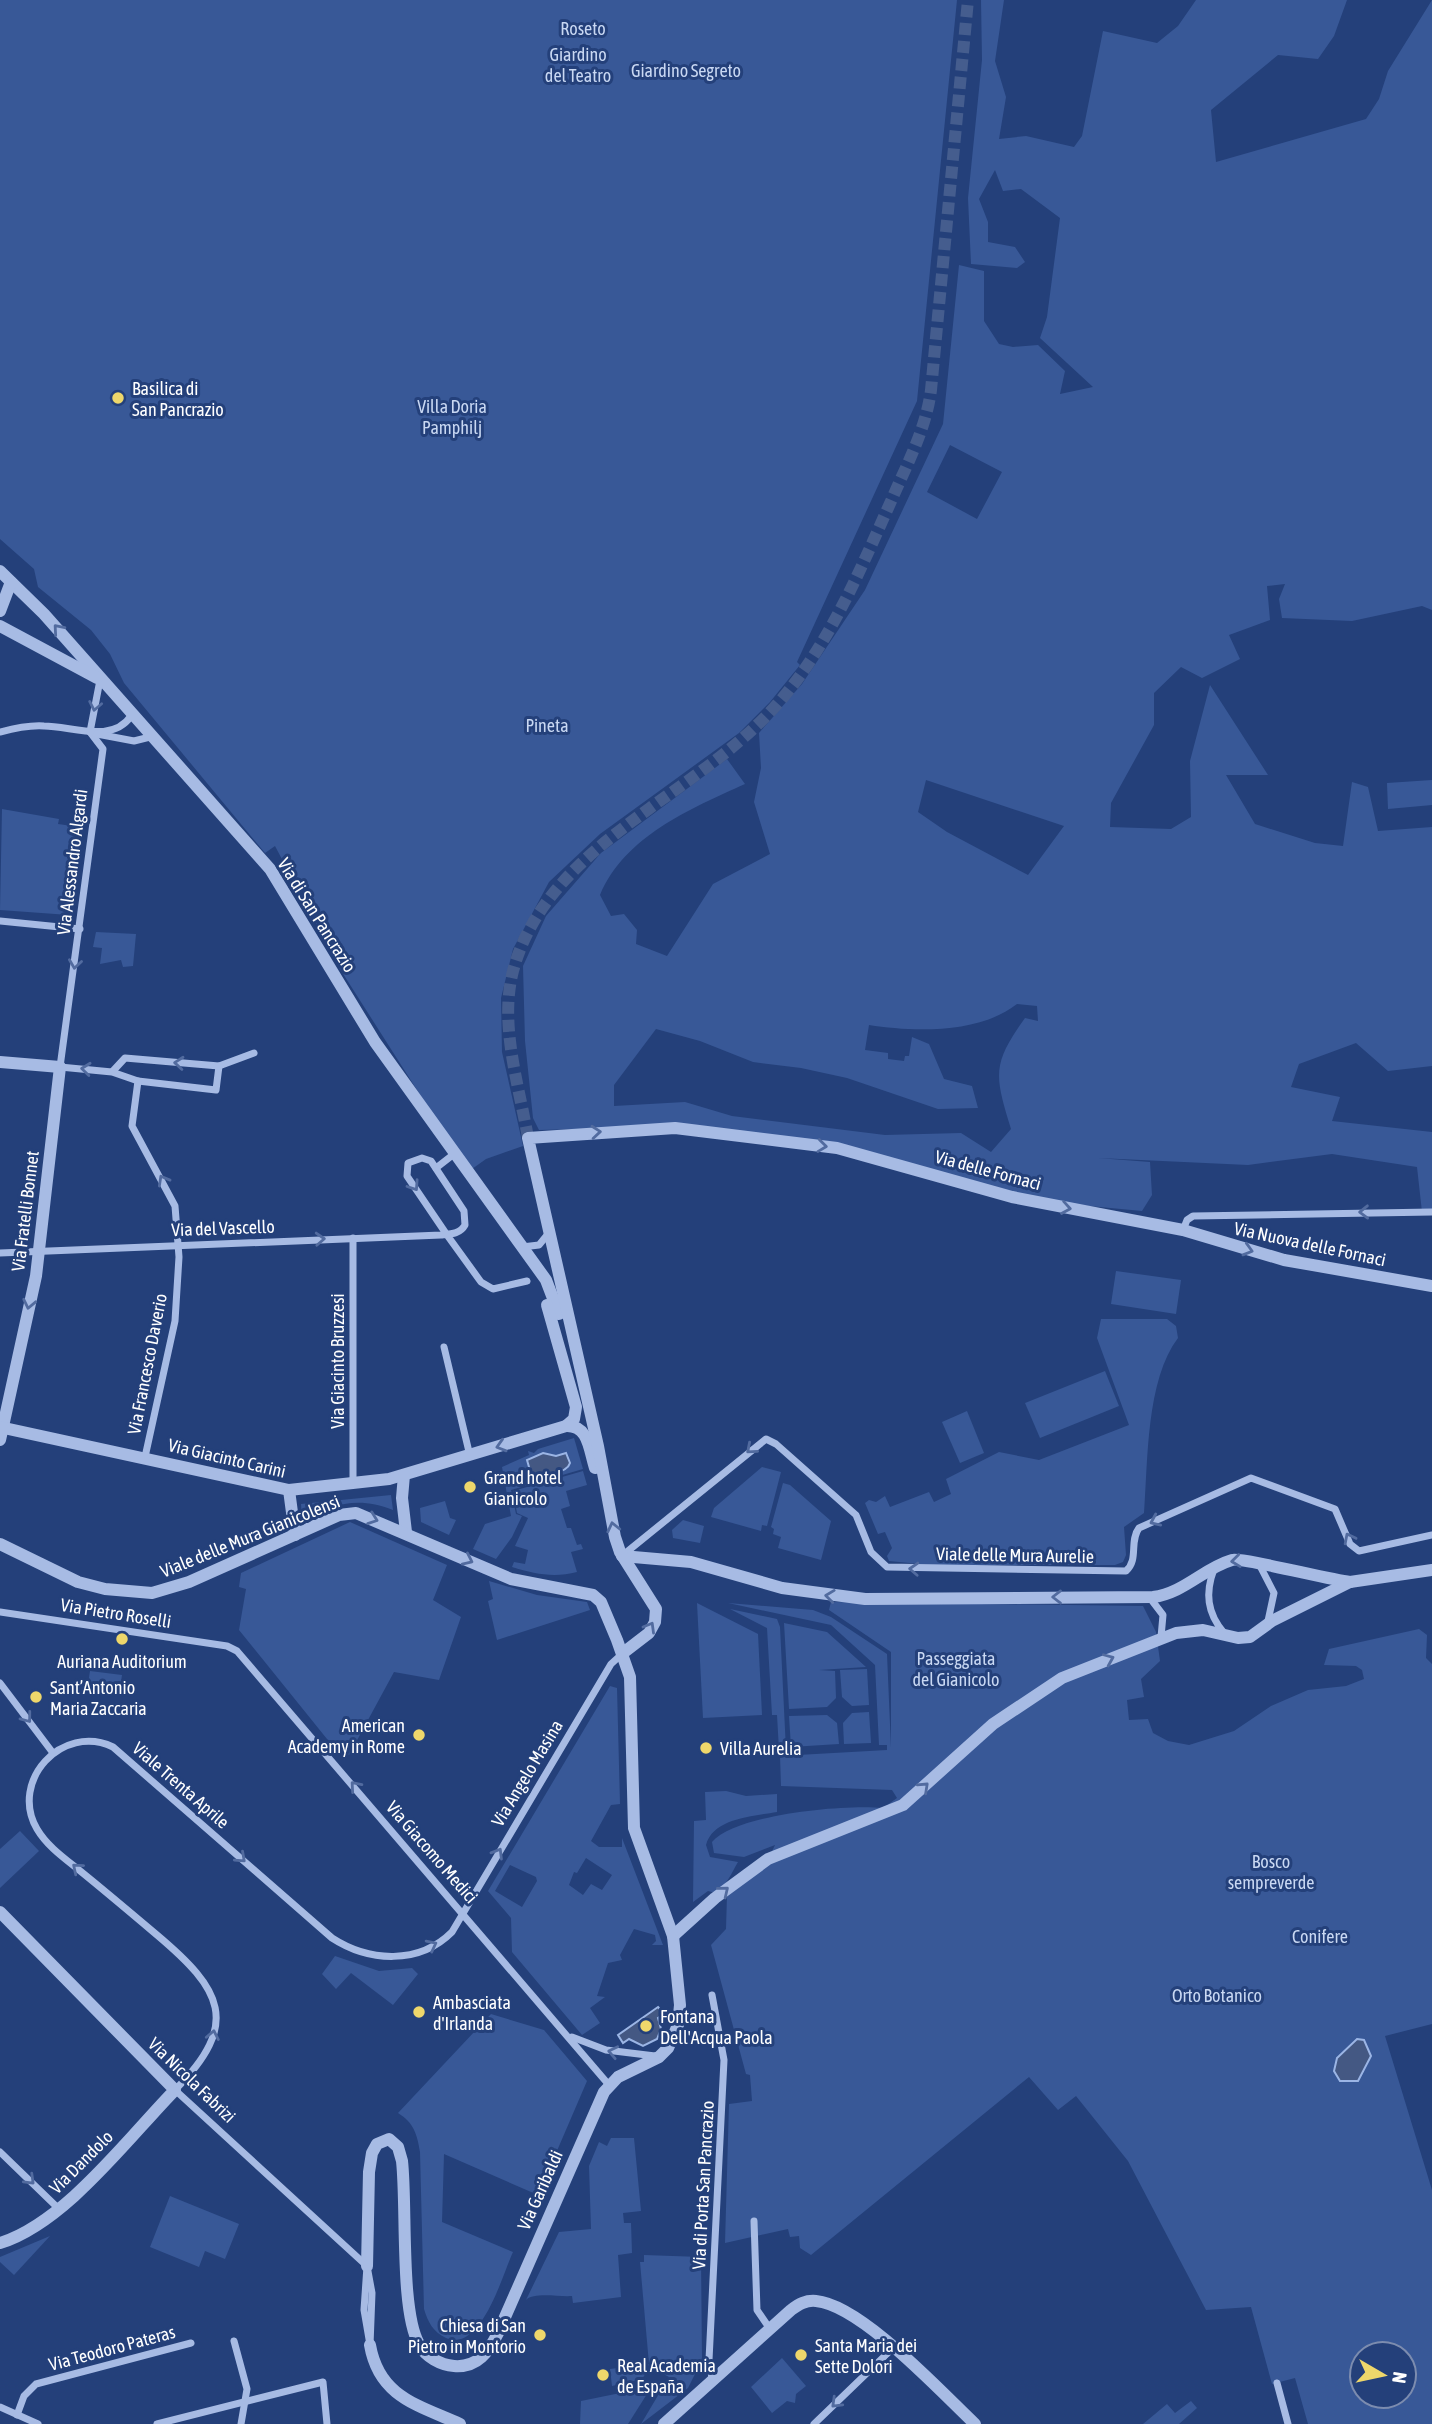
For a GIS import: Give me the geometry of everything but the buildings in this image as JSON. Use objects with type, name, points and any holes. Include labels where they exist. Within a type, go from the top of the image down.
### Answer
[{"type":"street","name":"Via di San Pancrazio","points":[[0,571],[44,614],[131,716],[154,736],[277,879],[375,1042],[542,1276],[555,1302],[574,1372],[584,1392]]},
{"type":"street","points":[[0,611],[11,582]]},
{"type":"street","points":[[0,626],[100,680],[90,732]]},
{"type":"street","points":[[90,732],[121,728],[131,716]]},
{"type":"street","points":[[0,732],[40,726],[134,741],[154,736]]},
{"type":"street","name":"Via Alessandro Algardi","points":[[61,1067],[103,749],[90,732]]},
{"type":"street","points":[[0,922],[80,929]]},
{"type":"street","points":[[113,1072],[125,1058],[219,1066],[254,1053]]},
{"type":"street","points":[[0,1062],[113,1072],[138,1081],[216,1090],[219,1066]]},
{"type":"street","name":"Via Fratelli Bonnet","points":[[1,1432],[36,1276],[61,1067]]},
{"type":"street","name":"Via Francesco Daverio","points":[[138,1081],[133,1121],[136,1135],[173,1201],[179,1245],[175,1321],[145,1457]]},
{"type":"street","name":"Via delle Fornaci","points":[[548,1234],[528,1138],[675,1128],[837,1148],[1012,1197],[1183,1230]]},
{"type":"street","points":[[436,1168],[454,1154]]},
{"type":"street","points":[[447,1235],[463,1229],[466,1217],[436,1168],[428,1159],[417,1158],[408,1163],[406,1173],[447,1235],[488,1288],[527,1281]]},
{"type":"street","points":[[1183,1230],[1185,1222],[1193,1216],[1432,1212]]},
{"type":"street","name":"Via Nuova delle Fornaci","points":[[1183,1230],[1284,1260],[1432,1286]]},
{"type":"street","name":"Via di San Pancrazio","points":[[548,1234],[542,1276],[543,1290],[576,1407],[574,1419],[566,1426]]},
{"type":"street","name":"Via di San Pancrazio","points":[[548,1234],[606,1498]]},
{"type":"street","points":[[520,1246],[536,1246],[548,1234]]},
{"type":"street","name":"Via del Vascello","points":[[0,1253],[447,1235]]},
{"type":"street","name":"Via Giacinto Bruzzesi","points":[[352,1238],[353,1483]]},
{"type":"street","points":[[444,1347],[470,1456]]},
{"type":"street","name":"Via di San Pancrazio","points":[[566,1426],[578,1426],[583,1430],[622,1556]]},
{"type":"street","name":"Via Giacinto Carini","points":[[1,1432],[145,1457],[289,1490],[404,1475],[566,1426]]},
{"type":"street","name":"Viale delle Mura Aurelie","points":[[622,1556],[766,1438],[852,1511],[871,1552],[887,1567],[1126,1571],[1132,1565],[1134,1536],[1139,1528],[1251,1478],[1335,1509],[1350,1544],[1359,1551],[1432,1535]]},
{"type":"street","points":[[404,1475],[402,1498],[406,1532]]},
{"type":"street","points":[[289,1490],[295,1535]]},
{"type":"street","name":"Viale delle Mura Gianicolensi","points":[[0,1544],[86,1584],[152,1592],[189,1582],[350,1513],[377,1519],[504,1577],[551,1588],[586,1592],[598,1599],[604,1608],[623,1653]]},
{"type":"street","points":[[609,2085],[623,2074],[659,2057],[671,2043],[679,2018],[673,1936],[634,1828],[630,1684],[623,1653],[646,1636],[655,1622],[655,1606],[622,1556]]},
{"type":"street","points":[[622,1556],[691,1562],[782,1588],[855,1598],[1150,1598],[1181,1588],[1236,1559],[1350,1583]]},
{"type":"street","points":[[1259,1564],[1274,1593],[1266,1625]]},
{"type":"street","points":[[1214,1569],[1208,1589],[1209,1609],[1226,1635]]},
{"type":"street","points":[[673,1936],[764,1861],[903,1805],[993,1724],[1043,1689],[1072,1674],[1161,1637],[1194,1630],[1250,1637],[1266,1625],[1350,1583],[1432,1570]]},
{"type":"street","points":[[1150,1598],[1163,1615],[1161,1637]]},
{"type":"street","name":"Via Pietro Roselli","points":[[0,1612],[227,1646]]},
{"type":"street","name":"Via Giacomo Medici","points":[[227,1646],[243,1657],[609,2085]]},
{"type":"street","name":"Via Angelo Masina","points":[[463,1912],[611,1664],[623,1653]]},
{"type":"street","points":[[0,1683],[53,1753],[38,1770],[30,1792],[29,1810],[39,1833],[192,1966],[213,1995],[215,2023],[210,2047],[196,2069],[175,2090]]},
{"type":"street","name":"Viale Trenta Aprile","points":[[53,1753],[80,1741],[103,1743],[117,1750],[323,1931],[358,1952],[387,1958],[415,1954],[447,1937],[463,1912]]},
{"type":"street","name":"Via Nicola Fabrizi","points":[[0,1912],[175,2090],[367,2266]]},
{"type":"street","name":"Via di Porta San Pancrazio","points":[[712,1994],[724,2060],[709,2360],[712,2378]]},
{"type":"street","points":[[569,2036],[606,2050],[659,2057]]},
{"type":"street","name":"Via Garibaldi","points":[[460,2424],[408,2400],[390,2388],[377,2372],[370,2345],[372,2293],[367,2266],[370,2161],[377,2144],[389,2139],[396,2143],[402,2161],[410,2312],[416,2338],[424,2353],[437,2361],[457,2366],[476,2362],[489,2351],[498,2333],[551,2208],[609,2085]]},
{"type":"street","name":"Via Dandolo","points":[[0,2243],[33,2229],[59,2209],[175,2090]]},
{"type":"street","points":[[0,2152],[59,2209]]},
{"type":"street","points":[[754,2221],[757,2310],[770,2329]]},
{"type":"street","points":[[665,2424],[712,2378],[803,2302],[817,2301],[840,2308],[856,2317],[975,2424]]},
{"type":"street","points":[[234,2341],[247,2389],[240,2424]]},
{"type":"street","name":"Via Teodoro Pateras","points":[[17,2415],[24,2396],[36,2384],[191,2343]]},
{"type":"street","points":[[816,2423],[893,2348]]},
{"type":"street","points":[[157,2424],[323,2382],[327,2424]]},
{"type":"street","points":[[1277,2383],[1288,2424]]},
{"type":"street","points":[[0,2406],[38,2424]]},
{"type":"green space","name":"Villa Doria Pamphilj","points":[[0,0],[957,0],[917,401],[797,662],[800,665],[770,702],[739,733],[600,834],[549,882],[513,949],[501,998],[502,1052],[523,1146],[486,1159],[472,1169],[431,1112],[340,969],[275,846],[265,853],[124,683],[110,654],[91,630],[38,587],[34,569],[0,539]]},
{"type":"green space","points":[[981,0],[1004,0],[995,61],[1006,97],[999,139],[1026,136],[1074,147],[1082,136],[1103,31],[1157,43],[1178,26],[1196,0],[1347,0],[1334,36],[1318,59],[1278,55],[1211,110],[1216,162],[1366,119],[1379,99],[1388,71],[1432,0],[1432,610],[1422,606],[1352,621],[1282,618],[1279,599],[1285,584],[1267,586],[1270,620],[1229,635],[1240,659],[1202,678],[1181,667],[1154,693],[1154,725],[1111,803],[1110,827],[1171,829],[1191,817],[1190,761],[1210,685],[1268,775],[1226,775],[1255,824],[1315,843],[1343,846],[1352,782],[1368,787],[1378,831],[1432,827],[1432,1066],[1388,1071],[1356,1043],[1299,1064],[1291,1087],[1340,1097],[1332,1121],[1432,1132],[1432,1212],[1422,1212],[1417,1167],[1332,1154],[1248,1165],[1098,1158],[1150,1162],[1152,1195],[1142,1211],[1057,1203],[1011,1193],[849,1146],[700,1126],[539,1130],[533,1118],[525,1041],[523,966],[546,916],[601,853],[727,759],[745,784],[682,815],[642,841],[625,856],[611,874],[600,895],[611,916],[624,914],[637,930],[636,944],[667,956],[713,884],[770,854],[754,802],[761,768],[759,733],[802,684],[865,590],[943,424],[959,265],[984,271],[984,321],[999,344],[1013,347],[1038,345],[1065,371],[1060,394],[1093,387],[1040,338],[1047,317],[1060,218],[1021,189],[1003,191],[995,170],[979,199],[988,222],[988,242],[1015,247],[1025,262],[1017,268],[971,264],[968,198],[982,60]],"holes":[[[950,445],[1002,472],[977,519],[927,492]],[[926,780],[1064,826],[1028,875],[947,832],[918,812]],[[1017,1004],[1037,1006],[1038,1021],[1025,1018],[1001,1060],[999,1083],[1011,1129],[991,1152],[961,1133],[885,1135],[732,1116],[685,1102],[614,1106],[614,1085],[656,1029],[700,1041],[753,1062],[801,1068],[847,1078],[938,1109],[978,1108],[972,1086],[944,1079],[929,1044],[912,1037],[909,1056],[905,1056],[904,1061],[888,1059],[888,1053],[865,1050],[869,1025],[906,1029],[946,1028],[965,1026],[1002,1014]]]},
{"type":"green space","points":[[1432,780],[1432,805],[1388,809],[1387,783]]},
{"type":"green space","points":[[2,809],[59,819],[58,824],[79,827],[69,915],[0,910]]},
{"type":"green space","points":[[96,932],[136,934],[133,966],[123,967],[121,960],[100,964],[102,948],[93,947]]},
{"type":"green space","points":[[1116,1271],[1181,1280],[1176,1314],[1111,1304]]},
{"type":"green space","points":[[1101,1319],[1167,1319],[1176,1326],[1178,1338],[1168,1355],[1154,1398],[1144,1513],[1124,1527],[1126,1555],[1123,1562],[1115,1565],[930,1565],[889,1561],[887,1556],[892,1548],[885,1532],[878,1534],[865,1503],[869,1500],[876,1502],[885,1496],[890,1507],[929,1492],[934,1502],[951,1494],[946,1479],[999,1452],[1039,1460],[1129,1425],[1097,1338]]},
{"type":"green space","points":[[1105,1371],[1119,1406],[1040,1438],[1025,1403]]},
{"type":"green space","points":[[967,1411],[984,1453],[960,1463],[942,1422]]},
{"type":"green space","points":[[574,1438],[583,1469],[511,1490],[516,1514],[522,1516],[512,1537],[496,1559],[473,1549],[485,1524],[511,1516],[502,1467],[529,1455],[528,1451],[534,1453],[538,1449]]},
{"type":"green space","points":[[762,1467],[781,1472],[767,1526],[762,1525],[761,1531],[711,1517],[714,1508]]},
{"type":"green space","points":[[583,1471],[587,1485],[566,1491],[570,1506],[561,1509],[567,1528],[571,1528],[577,1545],[581,1544],[583,1549],[571,1552],[577,1572],[544,1574],[512,1567],[514,1562],[525,1564],[528,1550],[515,1546],[528,1518],[517,1513],[513,1491]]},
{"type":"green space","points":[[783,1483],[790,1485],[831,1521],[821,1560],[778,1548],[781,1537],[773,1534],[774,1529],[771,1527]]},
{"type":"green space","points":[[391,1495],[393,1510],[369,1503],[358,1503],[336,1506],[302,1518],[301,1504]]},
{"type":"green space","points":[[445,1501],[450,1518],[456,1520],[449,1535],[421,1522],[420,1508]]},
{"type":"green space","points":[[683,1520],[704,1526],[700,1543],[673,1538],[672,1530]]},
{"type":"green space","points":[[350,1522],[447,1565],[433,1600],[461,1617],[439,1680],[394,1672],[349,1755],[327,1739],[239,1630],[246,1589],[239,1587],[241,1573]]},
{"type":"green space","points":[[489,1581],[537,1595],[587,1602],[590,1610],[497,1640],[488,1601],[493,1599]]},
{"type":"green space","name":"Orto Botanico","points":[[831,1602],[1143,1606],[1156,1632],[1160,1661],[1141,1679],[1144,1697],[1127,1700],[1129,1720],[1148,1719],[1153,1733],[1168,1741],[1189,1745],[1234,1731],[1271,1706],[1308,1690],[1346,1686],[1364,1679],[1362,1670],[1356,1666],[1324,1665],[1329,1649],[1419,1629],[1427,1635],[1426,1658],[1432,1664],[1432,2024],[1385,2036],[1432,2190],[1432,2424],[1308,2424],[1295,2378],[1272,2384],[1251,2307],[1206,2310],[1128,2161],[1076,2096],[1058,2110],[1029,2077],[811,2255],[800,2248],[799,2236],[790,2237],[788,2229],[725,2243],[729,2104],[752,2101],[750,2075],[746,2074],[711,1945],[726,1929],[727,1895],[766,1864],[775,1845],[744,1857],[714,1853],[712,1842],[725,1832],[767,1818],[819,1810],[883,1808],[897,1798],[892,1790],[781,1786],[780,1756],[887,1750],[887,1745],[879,1745],[875,1665],[831,1625],[728,1603],[813,1610],[831,1617],[887,1654],[891,1748],[891,1652],[829,1610]]},
{"type":"green space","points":[[697,1603],[758,1634],[762,1715],[703,1718]]},
{"type":"green space","points":[[730,1609],[777,1619],[780,1627],[786,1750],[779,1750],[777,1715],[772,1715],[767,1628]]},
{"type":"green space","points":[[784,1623],[827,1632],[866,1667],[819,1670],[835,1671],[836,1698],[827,1707],[789,1709]]},
{"type":"green space","points":[[867,1669],[869,1705],[852,1706],[842,1697],[840,1670]]},
{"type":"green space","points":[[90,1671],[122,1675],[119,1696],[87,1691]]},
{"type":"green space","points":[[610,1686],[617,1688],[620,1804],[611,1805],[591,1841],[599,1847],[622,1847],[622,1838],[663,1945],[652,1945],[656,1941],[655,1935],[634,1929],[620,1955],[622,1960],[608,1963],[597,1996],[605,1997],[590,2008],[600,2023],[582,2035],[512,1952],[511,1918],[488,1891]],"holes":[[[586,1858],[612,1875],[602,1890],[591,1884],[583,1895],[569,1885],[574,1872],[577,1873]],[[510,1865],[536,1877],[537,1881],[522,1907],[495,1891]]]},
{"type":"green space","points":[[869,1712],[871,1743],[844,1744],[843,1723],[852,1713]]},
{"type":"green space","points":[[827,1715],[837,1723],[839,1744],[791,1747],[789,1716]]},
{"type":"green space","points":[[726,1791],[746,1796],[777,1794],[777,1812],[736,1820],[725,1824],[710,1836],[706,1845],[710,1857],[738,1862],[716,1893],[708,1891],[693,1902],[694,1821],[706,1820],[705,1792]]},
{"type":"green space","points":[[20,1831],[39,1851],[0,1888],[0,1849]]},
{"type":"green space","points":[[335,1956],[379,1971],[412,1968],[418,1974],[393,2005],[351,1973],[336,1989],[322,1974]]},
{"type":"green space","points":[[491,2014],[544,2030],[587,2081],[538,2195],[444,2154],[442,2222],[513,2252],[480,2324],[470,2334],[458,2340],[446,2338],[434,2330],[424,2309],[420,2152],[414,2130],[398,2113]]},
{"type":"green space","points":[[611,2138],[634,2138],[641,2211],[623,2213],[624,2223],[631,2223],[632,2253],[618,2255],[621,2297],[573,2303],[572,2296],[540,2295],[526,2300],[559,2232],[591,2229],[589,2166],[599,2142],[607,2146]]},
{"type":"green space","points":[[170,2196],[239,2224],[225,2259],[205,2251],[199,2267],[150,2247]]},
{"type":"green space","points":[[50,2236],[14,2275],[0,2262],[0,2257]]},
{"type":"green space","points":[[644,2255],[701,2257],[702,2360],[688,2388],[641,2424],[669,2377],[650,2367],[642,2379],[612,2386],[610,2369],[649,2364],[640,2262],[644,2262]]},
{"type":"green space","points":[[782,2358],[806,2386],[796,2394],[795,2403],[787,2401],[772,2413],[751,2387]]},
{"type":"green space","points":[[640,2389],[647,2394],[628,2424],[580,2424],[581,2401]]},
{"type":"green space","points":[[1191,2401],[1197,2408],[1179,2424],[1143,2424],[1167,2404],[1175,2413]]},
{"type":"shaded area","points":[[543,1453],[556,1456],[566,1453],[570,1463],[559,1472],[531,1474],[527,1460]]},
{"type":"shaded area","name":"Fontana Dell'Acqua Paola","points":[[658,2007],[664,2014],[658,2018],[661,2029],[657,2039],[643,2046],[629,2039],[623,2043],[618,2035]]},
{"type":"shaded area","points":[[1357,2039],[1364,2040],[1371,2056],[1358,2081],[1340,2081],[1334,2071],[1337,2058]]},
{"type":"tunnel","points":[[528,1138],[512,1055],[508,1012],[513,971],[529,930],[552,894],[582,863],[615,834],[754,728],[799,678],[850,591],[915,446],[925,419],[931,390],[968,0]]},
{"type":"place","name":"Basilica di San Pancrazio","points":[[118,398]]},
{"type":"place","name":"Grand hotel Gianicolo","points":[[470,1487]]},
{"type":"place","name":"Auriana Auditorium","points":[[122,1639]]},
{"type":"place","name":"Sant’Antonio Maria Zaccaria","points":[[36,1697]]},
{"type":"place","name":"American Academy in Rome","points":[[419,1735]]},
{"type":"place","name":"Villa Aurelia","points":[[706,1748]]},
{"type":"place","name":"Ambasciata d'Irlanda","points":[[419,2012]]},
{"type":"place","name":"Fontana Dell'Acqua Paola","points":[[646,2026]]},
{"type":"place","name":"Chiesa di San Pietro in Montorio","points":[[540,2335]]},
{"type":"place","name":"Santa Maria dei Sette Dolori","points":[[801,2355]]},
{"type":"place","name":"Real Academia de España","points":[[603,2375]]},
{"type":"park label","name":"Roseto","points":[[583,28]]},
{"type":"park label","name":"Giardino del Teatro","points":[[578,64]]},
{"type":"park label","name":"Giardino Segreto","points":[[686,70]]},
{"type":"park label","name":"Pineta","points":[[547,725]]},
{"type":"park label","name":"Passeggiata del Gianicolo","points":[[956,1668]]},
{"type":"park label","name":"Bosco sempreverde","points":[[1271,1871]]},
{"type":"park label","name":"Conifere","points":[[1320,1936]]}]
